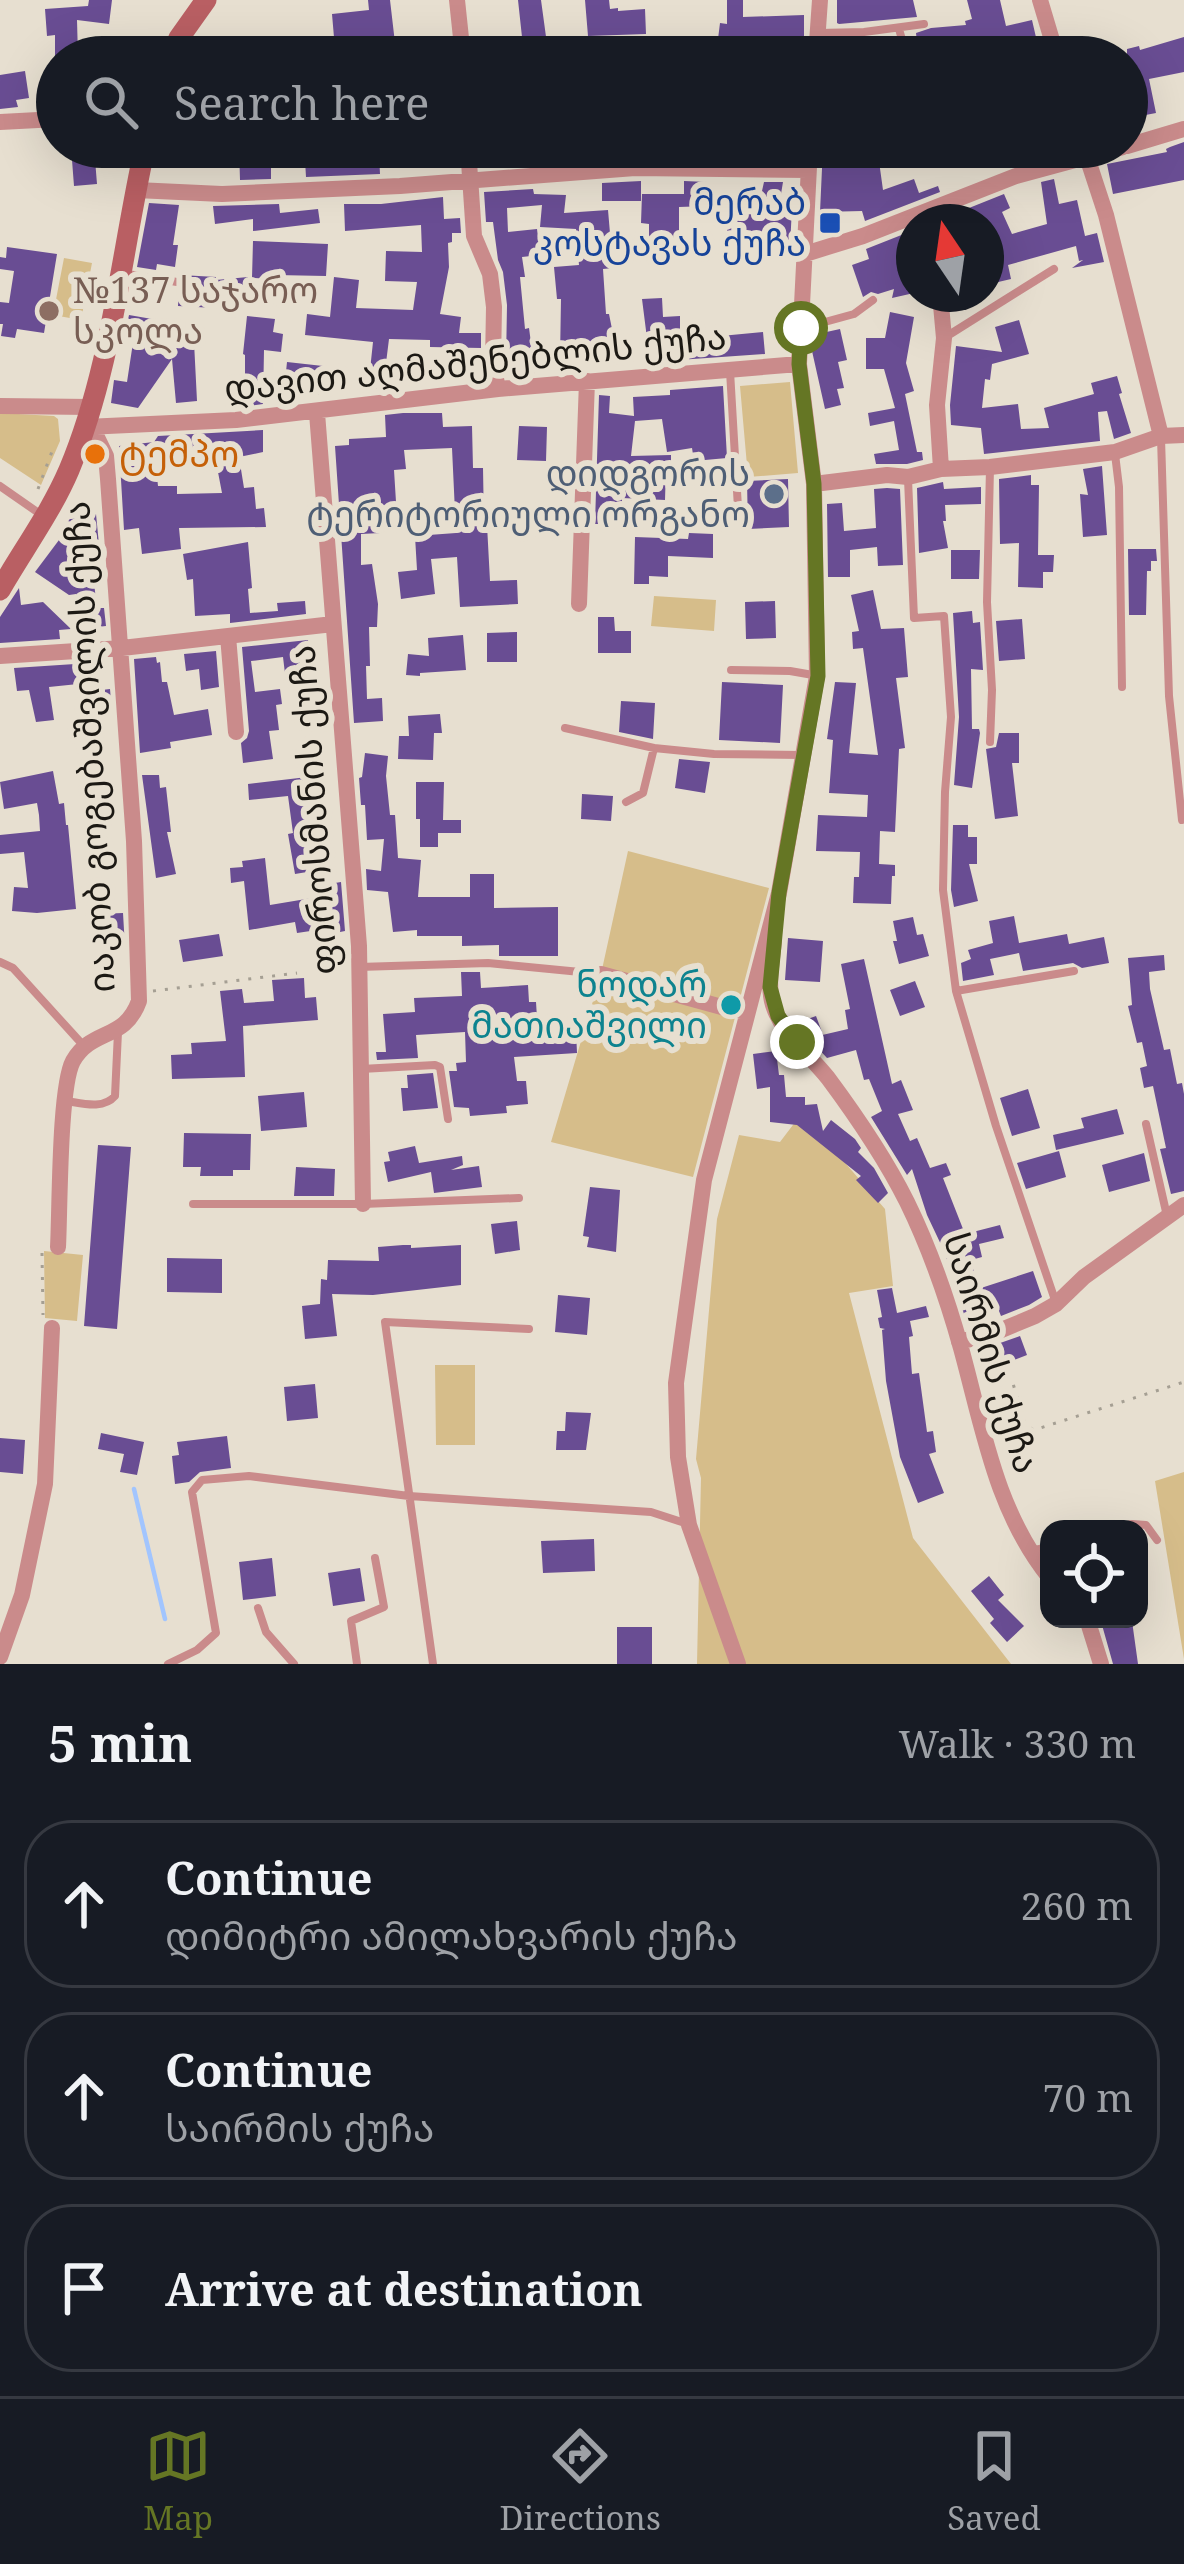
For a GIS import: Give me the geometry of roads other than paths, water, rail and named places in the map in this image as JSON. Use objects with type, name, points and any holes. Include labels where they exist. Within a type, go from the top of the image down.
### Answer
[{"type":"main road","points":[[180,36],[206,0]]},
{"type":"main road","points":[[0,590],[44,517],[90,421],[141,168]]},
{"type":"street","points":[[457,0],[461,36]]},
{"type":"street","points":[[818,36],[820,0]]},
{"type":"street","points":[[1040,0],[1051,36]]},
{"type":"street","points":[[0,122],[36,120]]},
{"type":"street","points":[[1148,139],[1184,128]]},
{"type":"street","points":[[469,168],[474,236],[490,274],[498,389]]},
{"type":"street","points":[[136,190],[222,194],[635,168],[808,170],[799,364],[814,484],[818,676],[779,893],[704,1180],[676,1383],[678,1457],[689,1525],[738,1664]]},
{"type":"street","points":[[951,204],[1039,168]]},
{"type":"street","points":[[1091,168],[1161,436]]},
{"type":"street","points":[[805,254],[896,225]]},
{"type":"street","points":[[941,469],[937,405],[944,338],[942,312]]},
{"type":"street","name":"დავით აღმაშენებლის ქუჩა","points":[[0,406],[90,421],[316,413],[498,389],[799,364]]},
{"type":"street","points":[[579,604],[586,381]]},
{"type":"street","name":"ფიროსმანის ქუჩა","points":[[316,413],[359,946],[363,1204]]},
{"type":"street","name":"იაკობ გოგებაშვილის ქუჩა","points":[[58,1247],[70,1065],[84,1046],[134,1017],[140,992],[122,648],[106,456],[90,421]]},
{"type":"street","points":[[814,484],[1114,452],[1161,436],[1184,434]]},
{"type":"street","points":[[0,656],[333,625]]},
{"type":"street","points":[[228,636],[236,732]]},
{"type":"street","name":"საირმის ქუჩა","points":[[779,893],[772,1004],[890,1169],[926,1240],[1003,1498],[1040,1566]]},
{"type":"street","points":[[601,974],[746,1011]]},
{"type":"street","points":[[959,1342],[994,1333],[1056,1304],[1084,1277],[1184,1205]]},
{"type":"street","points":[[0,1658],[22,1595],[45,1484],[48,1324]]},
{"type":"street","points":[[1090,1628],[1101,1664]]},
{"type":"lane","points":[[818,32],[924,24]]},
{"type":"lane","points":[[899,29],[901,36]]},
{"type":"lane","points":[[944,338],[1054,269]]},
{"type":"lane","points":[[120,273],[177,282]]},
{"type":"lane","points":[[801,328],[854,314],[873,300]]},
{"type":"lane","points":[[730,370],[738,508]]},
{"type":"lane","points":[[1161,436],[1169,696],[1182,820]]},
{"type":"lane","points":[[1114,452],[1119,487],[1122,687]]},
{"type":"lane","points":[[990,467],[990,742]]},
{"type":"lane","points":[[908,477],[914,618],[944,616],[951,717],[943,890],[956,991],[1056,1304]]},
{"type":"lane","points":[[0,485],[44,517]]},
{"type":"lane","points":[[731,670],[818,676]]},
{"type":"lane","points":[[565,728],[654,748],[805,755]]},
{"type":"lane","points":[[626,802],[643,793],[654,748]]},
{"type":"lane","points":[[0,962],[13,968],[84,1046]]},
{"type":"lane","points":[[357,967],[488,963],[601,974]]},
{"type":"lane","points":[[956,991],[1074,970]]},
{"type":"lane","points":[[66,1101],[102,1104],[115,1096],[118,1030]]},
{"type":"lane","points":[[360,1070],[440,1067],[448,1119]]},
{"type":"lane","points":[[1146,1124],[1168,1217]]},
{"type":"lane","points":[[193,1204],[519,1198]]},
{"type":"lane","points":[[433,1664],[385,1322],[530,1329]]},
{"type":"lane","points":[[168,1664],[197,1650],[216,1633],[192,1492],[202,1480],[249,1476],[409,1496],[650,1512],[689,1525]]},
{"type":"lane","points":[[1148,1528],[1157,1540]]},
{"type":"lane","points":[[1029,1552],[1040,1549]]},
{"type":"lane","points":[[357,1664],[351,1622],[384,1607],[376,1558]]},
{"type":"lane","points":[[257,1608],[266,1632],[294,1664]]},
{"type":"waterway","points":[[134,1489],[165,1619]]},
{"type":"place","name":"მერაბ კოსტავას ქუჩა","points":[[830,223]]},
{"type":"place","name":"№137 საჯარო სკოლა","points":[[49,311]]},
{"type":"place","name":"ტემპო","points":[[95,454]]},
{"type":"place","name":"დიდგორის ტერიტორიული ორგანო","points":[[774,494]]},
{"type":"place","name":"ნოდარ მათიაშვილი","points":[[731,1005]]}]
